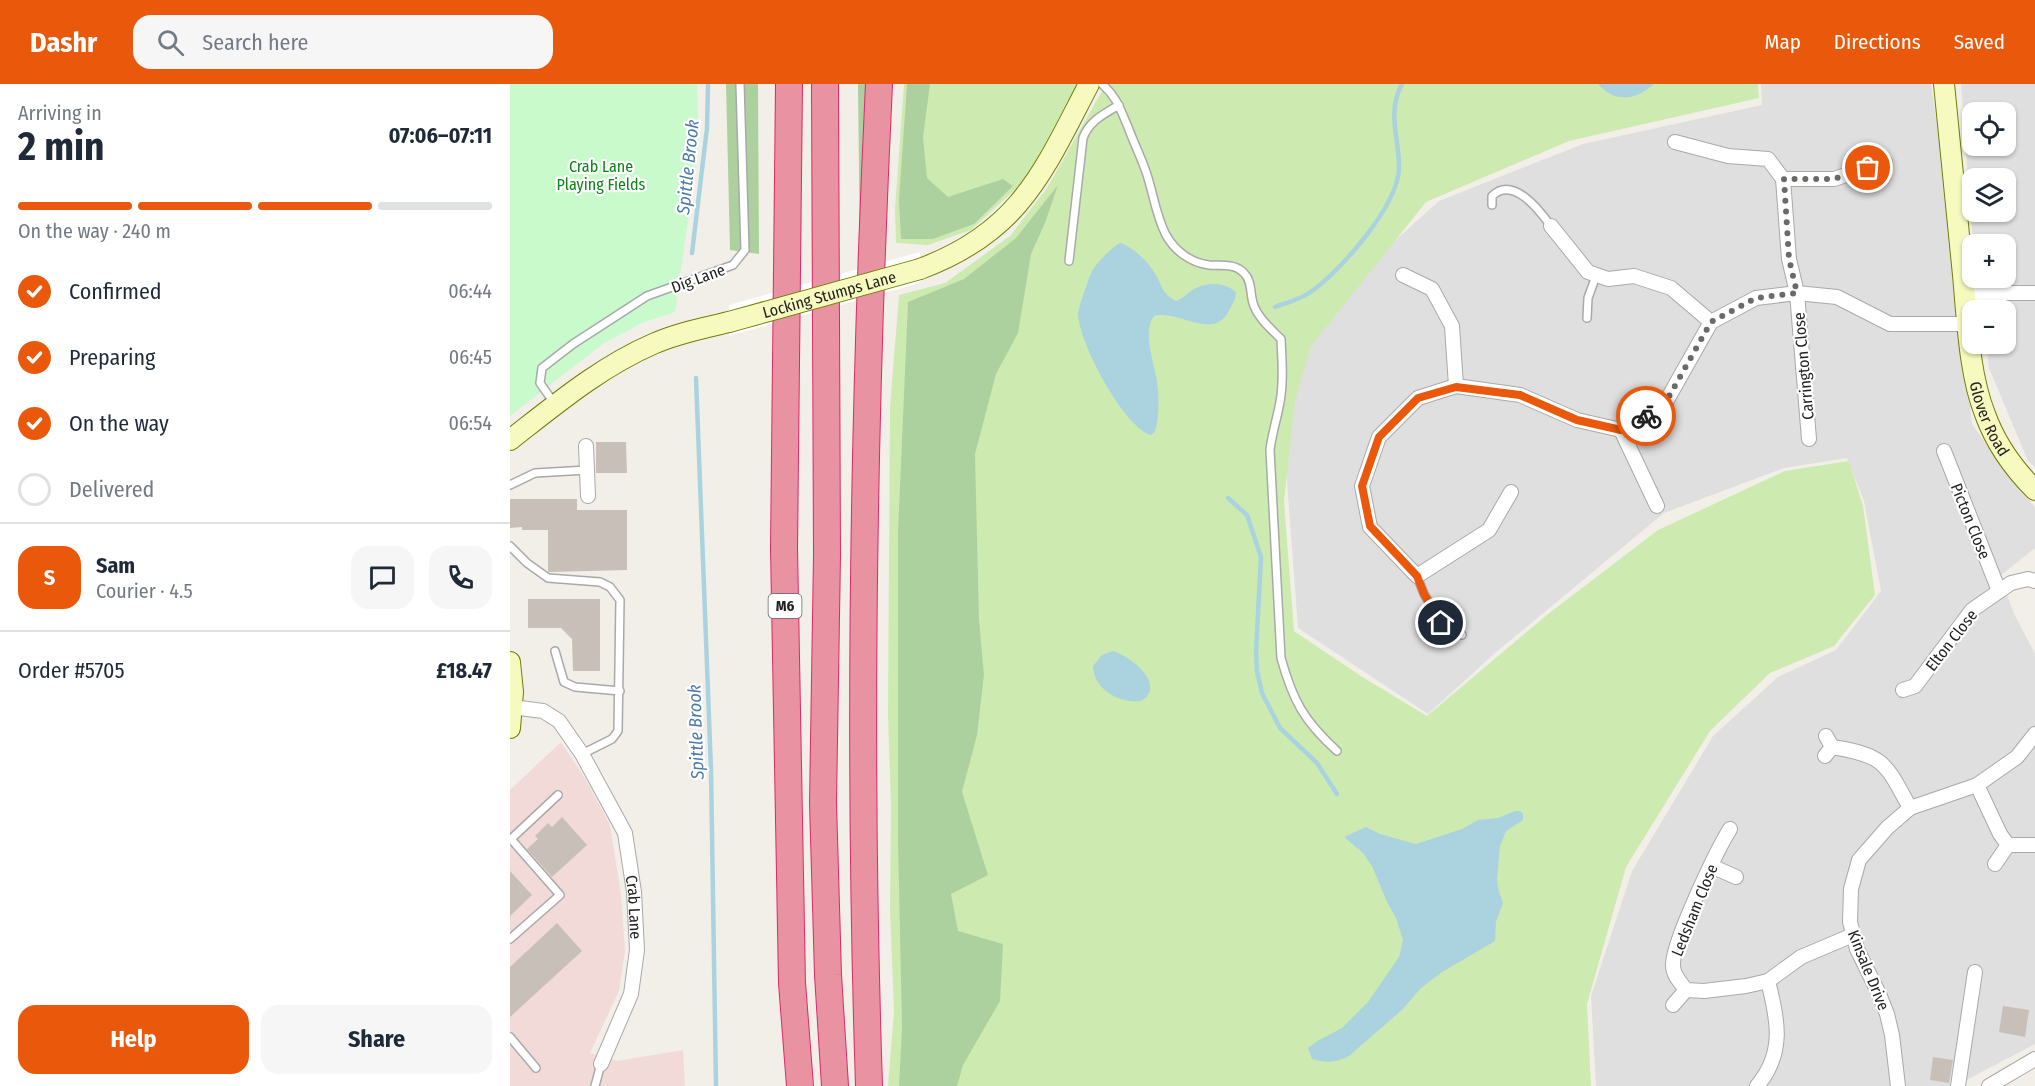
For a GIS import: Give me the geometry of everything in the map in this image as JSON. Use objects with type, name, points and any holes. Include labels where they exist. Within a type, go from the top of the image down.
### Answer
[{"type":"highway","name":"M6","points":[[788,84],[790,126],[784,548],[792,983],[800,1086]]},
{"type":"highway","points":[[826,84],[827,555],[824,803],[828,975],[835,1086]]},
{"type":"highway","points":[[869,1086],[865,990],[862,705],[872,247],[879,84]]},
{"type":"street","name":"Locking Stumps Lane","points":[[510,440],[580,386],[621,359],[654,343],[920,269],[946,260],[969,247],[1008,216],[1036,182],[1089,84]]},
{"type":"street","name":"Glover Road","points":[[1944,84],[1966,300]]},
{"type":"street","points":[[1675,142],[1728,156],[1768,159],[1784,179],[1834,179],[1885,162]]},
{"type":"street","name":"Carrington Close","points":[[1784,179],[1789,259],[1797,293],[1809,439]]},
{"type":"street","points":[[1511,492],[1490,530],[1417,576],[1370,526],[1362,486],[1379,437],[1418,398],[1456,387],[1520,395],[1577,420],[1621,430],[1663,407],[1711,322],[1671,288],[1634,276],[1608,279],[1588,272],[1551,226]]},
{"type":"street","points":[[1403,275],[1432,289],[1452,326],[1456,387]]},
{"type":"street","points":[[1965,294],[2034,293],[2035,278]]},
{"type":"street","name":"Carrington Close","points":[[1711,322],[1756,298],[1797,293],[1838,297],[1890,324],[1962,324]]},
{"type":"street","name":"Glover Road","points":[[1972,354],[1984,414],[1997,441],[2035,490]]},
{"type":"street","points":[[1621,430],[1657,506]]},
{"type":"street","points":[[586,446],[588,496]]},
{"type":"street","name":"Picton Close","points":[[1944,451],[1999,591]]},
{"type":"street","name":"Elton Close","points":[[1903,690],[1915,686],[1972,610],[2011,583],[2028,579],[2035,581]]},
{"type":"street","points":[[510,662],[512,707],[510,728]]},
{"type":"street","name":"Crab Lane","points":[[512,707],[543,711],[554,717],[566,730],[582,754],[625,833],[634,892],[638,950],[631,994],[601,1064]]},
{"type":"street","name":"Kinsale Drive","points":[[1898,1086],[1887,1014],[1857,949],[1853,935],[1849,906],[1858,860],[1887,828],[1910,808],[1977,785],[2017,757],[2035,734]]},
{"type":"street","points":[[1828,746],[1867,753],[1888,769],[1910,808]]},
{"type":"street","points":[[1977,785],[2008,846]]},
{"type":"street","name":"Ledsham Close","points":[[1686,990],[1674,972],[1674,952],[1711,866],[1730,829]]},
{"type":"street","points":[[2008,846],[2035,845]]},
{"type":"street","points":[[1995,864],[2008,846]]},
{"type":"street","points":[[1711,866],[1736,877]]},
{"type":"street","points":[[1673,1005],[1686,990],[1725,989],[1768,981],[1801,957],[1853,935]]},
{"type":"street","points":[[1958,1086],[1975,972]]},
{"type":"street","points":[[1757,1086],[1774,1059],[1777,1044],[1775,1009],[1768,981]]},
{"type":"street","points":[[1989,1086],[2035,1059]]},
{"type":"lane","name":"Dig Lane","points":[[555,405],[540,383],[542,368],[647,296],[733,266],[745,250],[740,84]]},
{"type":"lane","points":[[1102,84],[1113,94],[1119,105],[1145,170],[1166,234],[1175,248],[1190,260],[1207,265],[1233,266],[1244,272],[1250,282],[1253,305],[1281,339],[1282,380],[1270,450],[1281,658],[1290,689],[1304,716],[1321,737],[1337,751]]},
{"type":"lane","points":[[1069,261],[1086,128],[1095,119],[1119,105]]},
{"type":"lane","points":[[1492,205],[1492,196],[1497,191],[1509,189],[1525,197],[1551,226]]},
{"type":"lane","points":[[1587,318],[1588,298],[1596,276]]},
{"type":"lane","points":[[510,484],[535,473],[587,470]]},
{"type":"lane","points":[[510,546],[527,563],[548,578],[600,582],[610,587],[620,600],[618,731],[612,739],[582,754]]},
{"type":"lane","points":[[1417,576],[1424,594],[1447,631],[1462,635]]},
{"type":"lane","points":[[555,651],[564,682],[575,687],[620,691]]},
{"type":"lane","points":[[510,939],[560,895],[511,839],[558,795]]},
{"type":"lane","points":[[510,1037],[536,1068]]},
{"type":"lane","points":[[595,1086],[601,1064]]},
{"type":"shaded area","points":[[1761,84],[1931,84],[1944,172],[1962,334],[1962,354],[1964,354],[1972,424],[2011,480],[2035,507],[2035,548],[2000,576],[2014,614],[2035,654],[2035,1044],[1955,1086],[1596,1086],[1591,996],[1632,871],[1713,736],[1778,677],[1836,650],[1881,591],[1864,501],[1847,458],[1784,468],[1664,513],[1495,653],[1428,714],[1298,628],[1282,416],[1295,331],[1439,201],[1583,144],[1762,105]]},
{"type":"shaded area","points":[[1961,84],[2035,84],[2035,467],[2028,461],[1989,368],[1987,354],[2016,354],[2016,300],[1981,300],[1979,288],[2016,288],[2016,234],[1972,234],[1971,222],[2016,222],[2016,168],[1967,168],[1966,156],[2016,156],[2016,102],[1962,102]]},
{"type":"shaded area","points":[[561,742],[586,780],[610,825],[621,894],[625,951],[619,991],[590,1053],[617,1061],[683,1050],[685,1086],[510,1086],[510,790]]},
{"type":"green space","name":"Crab Lane Playing Fields","points":[[510,84],[697,84],[699,142],[675,312],[644,322],[604,343],[510,416]]},
{"type":"green space","points":[[726,84],[758,84],[759,254],[730,250]]},
{"type":"green space","points":[[858,84],[870,84],[860,265]]},
{"type":"green space","points":[[904,84],[1081,84],[1050,142],[1022,183],[971,230],[928,245],[896,243],[895,209]]},
{"type":"green space","points":[[907,84],[930,84],[923,137],[927,178],[948,197],[1003,179],[1013,186],[974,224],[933,239],[901,239],[899,200]]},
{"type":"green space","points":[[1106,84],[1758,84],[1759,98],[1569,141],[1426,202],[1311,346],[1295,401],[1284,501],[1294,631],[1364,678],[1427,716],[1548,614],[1658,530],[1785,471],[1849,461],[1863,506],[1875,595],[1834,646],[1770,673],[1710,731],[1626,867],[1587,1004],[1591,1086],[888,1086],[894,1011],[890,911],[891,806],[888,714],[890,407],[899,295],[945,283],[1010,236],[1047,188]]},
{"type":"green space","points":[[1058,185],[1031,254],[1018,333],[996,374],[975,454],[979,620],[984,675],[977,735],[962,792],[988,875],[951,894],[958,931],[1003,944],[1000,1001],[963,1065],[957,1086],[899,1086],[902,1028],[898,840],[898,532],[908,302],[964,279],[1016,238]]},
{"type":"water","points":[[1598,84],[1654,84],[1640,94],[1625,98],[1611,94]]},
{"type":"water","points":[[1121,243],[1145,260],[1166,293],[1176,301],[1196,288],[1206,285],[1222,285],[1236,292],[1230,309],[1223,319],[1215,323],[1196,323],[1164,315],[1154,316],[1149,339],[1157,381],[1158,407],[1156,427],[1154,433],[1150,435],[1127,416],[1104,382],[1086,344],[1078,315],[1092,271],[1109,251]]},
{"type":"water","points":[[1113,651],[1133,662],[1149,681],[1148,696],[1141,701],[1117,697],[1109,693],[1098,682],[1093,666],[1102,655]]},
{"type":"water","points":[[1515,811],[1523,814],[1523,820],[1506,831],[1500,846],[1497,879],[1503,903],[1496,922],[1495,941],[1442,972],[1420,989],[1403,1009],[1349,1056],[1331,1062],[1312,1059],[1308,1048],[1342,1028],[1368,1002],[1399,957],[1403,940],[1396,918],[1372,866],[1363,853],[1344,837],[1366,827],[1380,834],[1416,844],[1462,829],[1478,820],[1498,818]]},
{"type":"pier","points":[[920,252],[920,283],[729,336],[729,305]]},
{"type":"building","points":[[596,442],[626,442],[627,473],[596,473]]},
{"type":"building","points":[[510,499],[577,499],[577,510],[627,510],[627,570],[549,572],[548,530],[510,528]]},
{"type":"building","points":[[528,599],[600,599],[600,671],[573,671],[572,639],[561,628],[528,628]]},
{"type":"building","points":[[562,817],[587,845],[552,877],[527,849],[538,839],[535,836],[548,823],[552,827]]},
{"type":"building","points":[[510,871],[532,895],[510,916]]},
{"type":"building","points":[[557,923],[582,951],[510,1017],[510,967]]},
{"type":"building","points":[[2003,1006],[2029,1010],[2025,1037],[1999,1032]]},
{"type":"building","points":[[1933,1057],[1953,1060],[1949,1083],[1930,1080]]},
{"type":"waterway","name":"Spittle Brook","points":[[692,253],[707,128],[708,84]]},
{"type":"waterway","points":[[1275,307],[1305,295],[1321,283],[1350,255],[1378,220],[1396,184],[1399,169],[1394,116],[1397,95],[1402,84]]},
{"type":"waterway","name":"Spittle Brook","points":[[696,378],[711,770],[716,1086]]},
{"type":"waterway","points":[[1228,498],[1247,515],[1261,557],[1256,651],[1257,671],[1262,693],[1280,728],[1317,763],[1337,794]]},
{"type":"way so far","points":[[1646,416],[1663,407],[1711,322],[1756,298],[1797,293],[1789,259],[1784,179],[1834,179],[1868,168]]},
{"type":"route","points":[[1441,623],[1424,594],[1417,576],[1370,526],[1362,486],[1379,437],[1418,398],[1456,387],[1520,395],[1577,420],[1621,430],[1646,416]]}]
